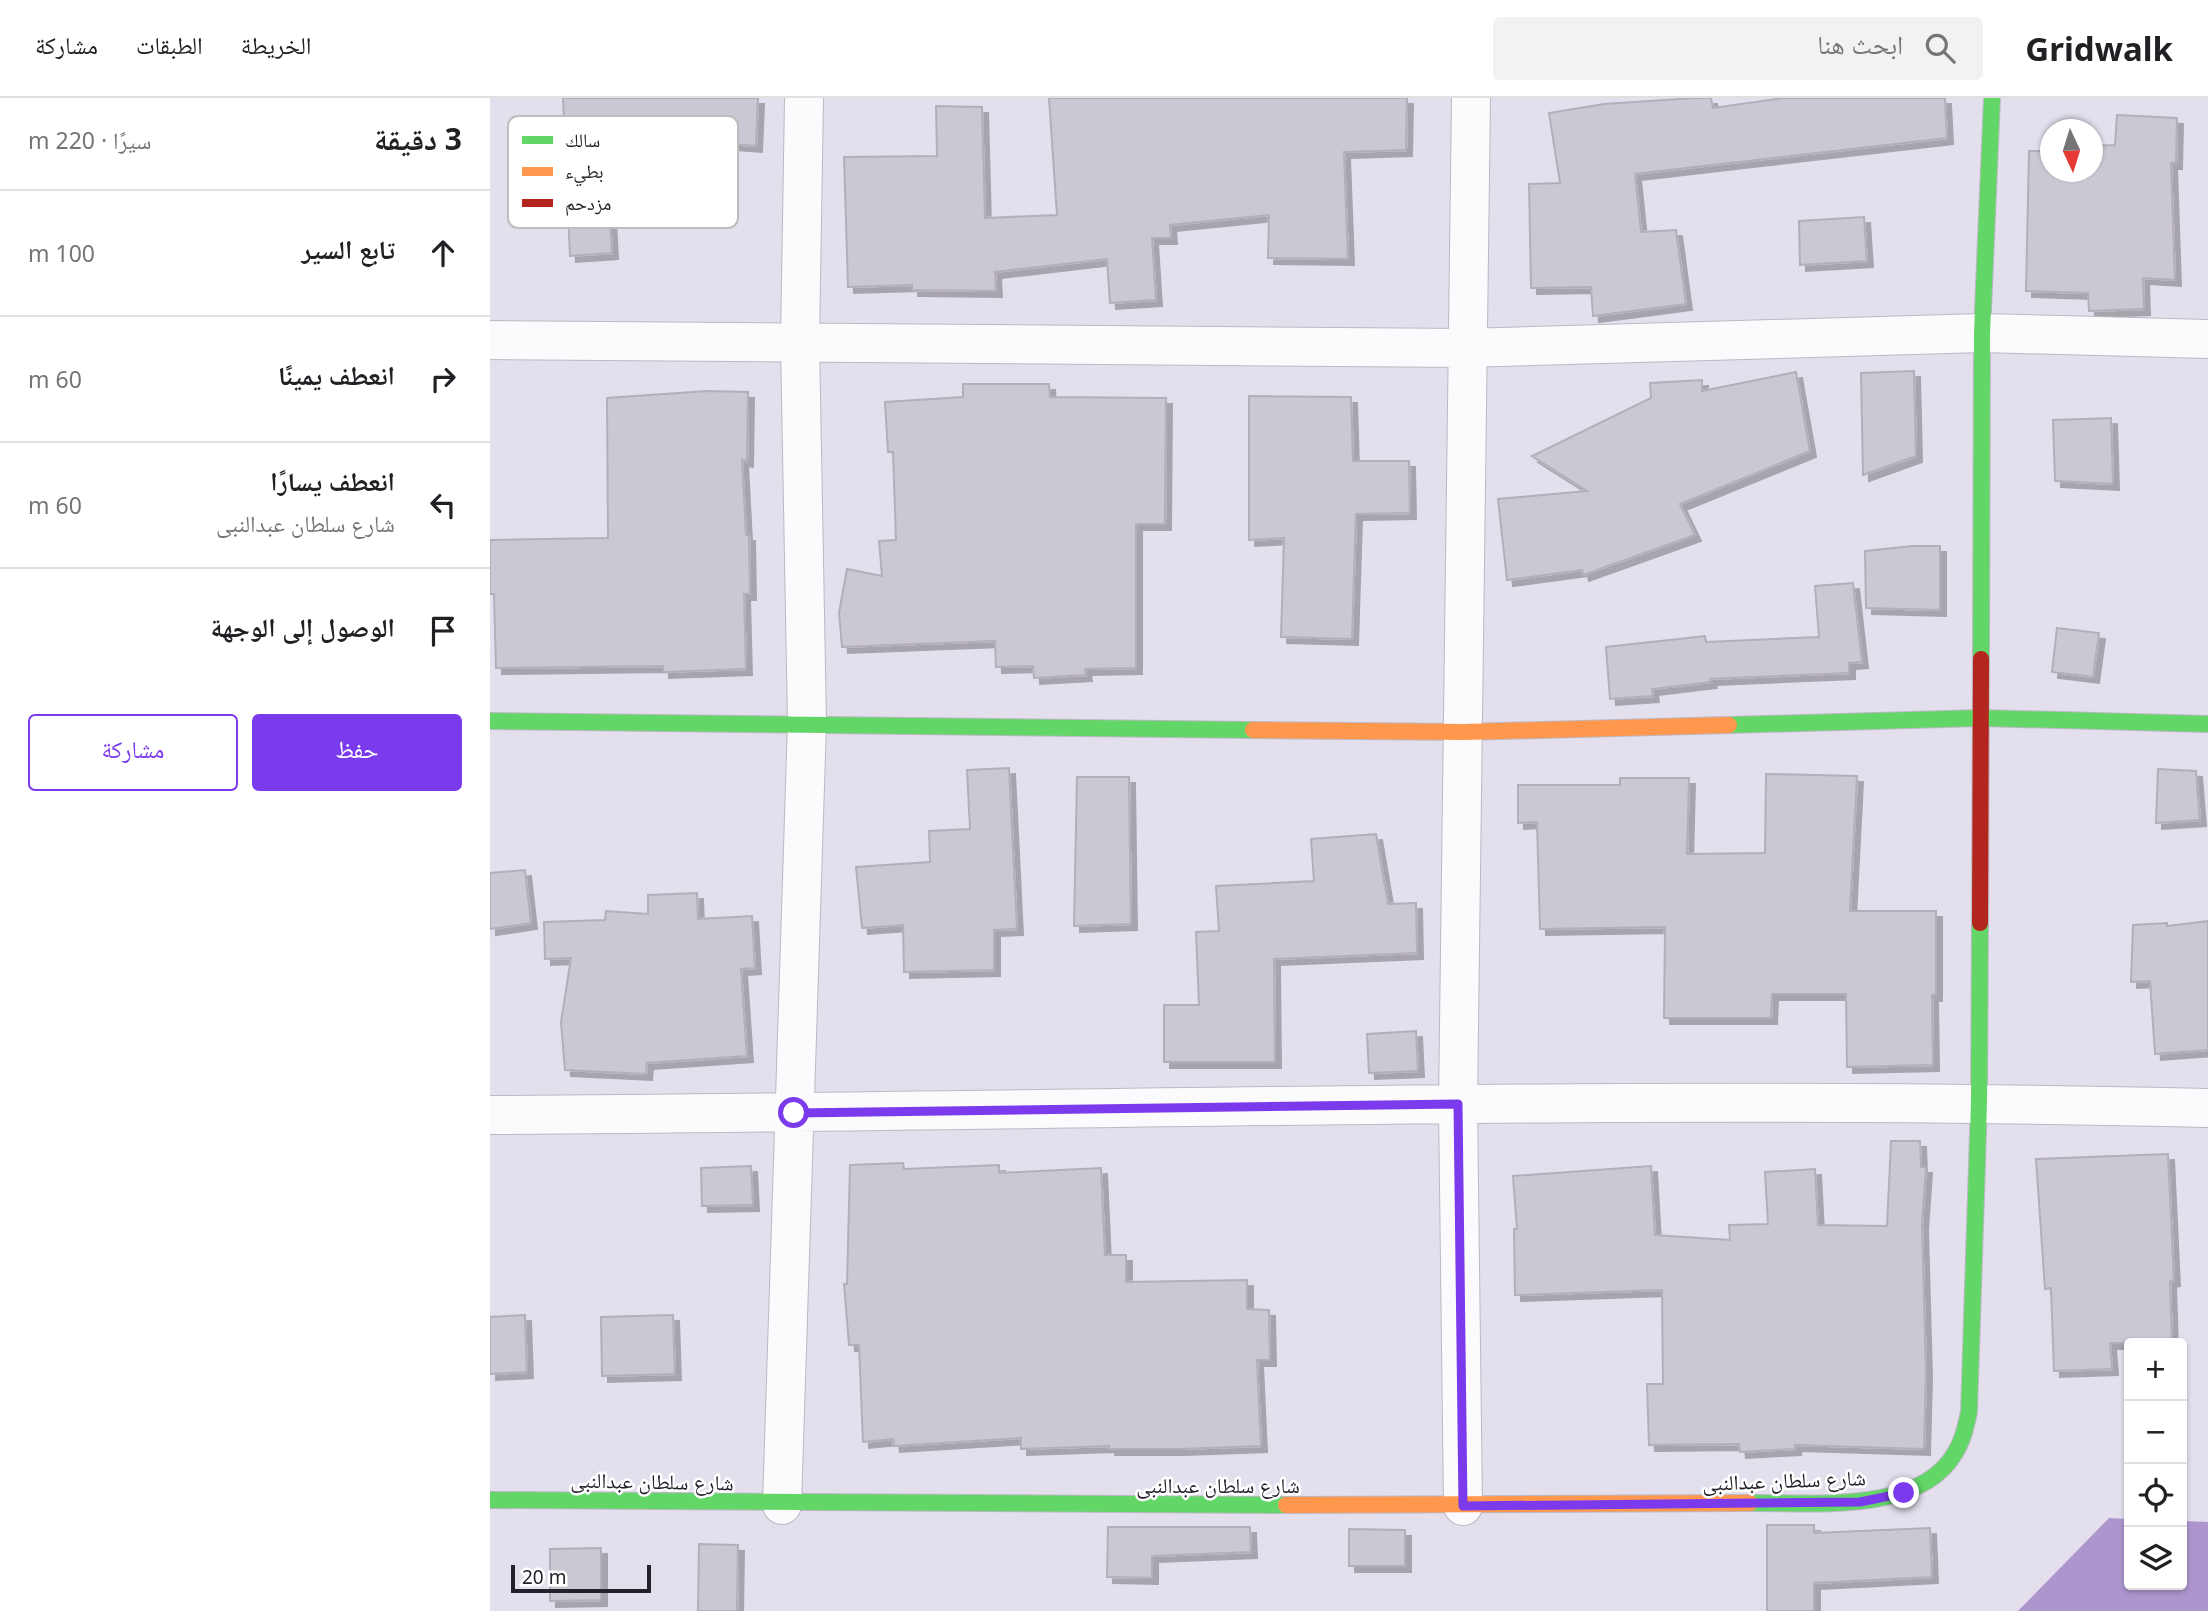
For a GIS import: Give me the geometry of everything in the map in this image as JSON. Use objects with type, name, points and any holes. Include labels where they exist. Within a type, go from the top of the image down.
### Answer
[{"type":"street","points":[[782,1504],[807,723],[800,342],[804,98]]},
{"type":"street","points":[[1463,1506],[1458,1104],[1471,98]]},
{"type":"street","points":[[1979,1102],[1982,333],[1992,98]]},
{"type":"street","points":[[490,340],[1466,348],[1982,333],[2208,339]]},
{"type":"street","points":[[490,721],[1464,732],[1981,718],[2208,724]]},
{"type":"street","points":[[490,1115],[1458,1104],[1979,1102],[2208,1108]]},
{"type":"street","name":"شارع سلطان عبدالنبى","points":[[490,1500],[782,1504],[1463,1506],[1860,1502],[1904,1493],[1941,1475],[1965,1434],[1969,1412],[1979,1102]]},
{"type":"shaded area","points":[[2109,1518],[2124,1519],[2124,1590],[2187,1590],[2187,1521],[2208,1522],[2208,1611],[2018,1611]]},
{"type":"building","points":[[563,98],[758,98],[756,146],[738,145],[738,116],[564,116]]},
{"type":"building","points":[[1049,98],[1407,98],[1406,150],[1344,152],[1348,259],[1268,258],[1269,215],[1170,225],[1171,238],[1152,238],[1156,300],[1110,303],[1107,259],[995,272],[996,291],[912,290],[912,285],[848,287],[844,157],[937,156],[936,106],[982,107],[985,218],[1057,215]]},
{"type":"building","points":[[1711,98],[1713,108],[1783,98],[1945,98],[1947,138],[1635,174],[1641,232],[1676,230],[1686,304],[1593,316],[1591,287],[1531,288],[1529,184],[1560,183],[1549,113],[1604,104]]},
{"type":"building","points":[[2117,115],[2177,118],[2176,163],[2171,163],[2175,280],[2143,278],[2144,309],[2089,311],[2088,293],[2026,291],[2029,151],[2040,151],[2040,182],[2103,182],[2103,146],[2115,145]]},
{"type":"building","points":[[1864,217],[1867,261],[1800,265],[1799,221]]},
{"type":"building","points":[[569,228],[611,228],[612,253],[570,256]]},
{"type":"building","points":[[1914,371],[1916,456],[1863,475],[1861,373]]},
{"type":"building","points":[[1796,372],[1810,451],[1680,504],[1695,535],[1583,575],[1582,570],[1507,580],[1498,499],[1587,491],[1532,456],[1651,398],[1650,383],[1702,380],[1702,391]]},
{"type":"building","points":[[963,384],[1049,384],[1050,397],[1166,398],[1165,524],[1136,524],[1136,668],[1085,669],[1086,675],[1034,678],[1033,666],[996,667],[995,641],[842,647],[839,613],[847,569],[882,576],[879,541],[896,540],[893,452],[888,452],[885,402],[963,397]]},
{"type":"building","points":[[707,391],[748,392],[747,461],[742,460],[746,535],[749,535],[750,594],[744,594],[746,669],[663,672],[663,666],[496,668],[494,594],[490,594],[490,540],[608,538],[607,398]]},
{"type":"building","points":[[1249,396],[1351,397],[1353,461],[1409,461],[1410,513],[1356,514],[1352,639],[1281,637],[1284,538],[1249,540]]},
{"type":"building","points":[[2111,418],[2113,484],[2055,481],[2053,420]]},
{"type":"building","points":[[1940,546],[1940,610],[1866,608],[1865,551]]},
{"type":"building","points":[[1853,583],[1862,662],[1849,663],[1849,673],[1710,679],[1711,682],[1652,689],[1653,696],[1610,699],[1606,647],[1705,636],[1706,642],[1819,637],[1815,586]]},
{"type":"building","points":[[2057,628],[2099,633],[2093,677],[2052,672]]},
{"type":"building","points":[[1009,768],[1017,929],[994,930],[994,970],[904,972],[903,925],[862,928],[856,867],[930,862],[929,831],[970,829],[967,770]]},
{"type":"building","points":[[2158,769],[2196,771],[2200,820],[2156,823]]},
{"type":"building","points":[[1766,774],[1857,776],[1850,911],[1936,911],[1936,995],[1932,995],[1933,1065],[1847,1067],[1846,994],[1772,994],[1771,1018],[1664,1018],[1665,927],[1540,929],[1537,822],[1518,823],[1518,785],[1620,785],[1620,778],[1689,778],[1687,854],[1765,853]]},
{"type":"building","points":[[1077,777],[1129,777],[1131,924],[1074,926]]},
{"type":"building","points":[[1376,834],[1388,904],[1416,903],[1417,953],[1274,959],[1275,1062],[1164,1062],[1164,1005],[1199,1005],[1196,932],[1219,931],[1216,886],[1314,881],[1311,839]]},
{"type":"building","points":[[525,870],[531,923],[490,929],[490,873]]},
{"type":"building","points":[[697,893],[698,919],[752,916],[755,968],[741,969],[747,1056],[647,1063],[646,1074],[565,1070],[561,1022],[571,958],[545,959],[544,922],[605,920],[606,911],[648,914],[648,895]]},
{"type":"building","points":[[2208,921],[2208,1050],[2155,1054],[2150,981],[2131,982],[2133,925],[2167,923],[2167,926]]},
{"type":"building","points":[[1416,1031],[1418,1071],[1369,1073],[1367,1034]]},
{"type":"building","points":[[1891,1141],[1920,1141],[1921,1167],[1926,1167],[1922,1224],[1926,1371],[1924,1449],[1795,1445],[1795,1449],[1740,1452],[1739,1444],[1649,1445],[1647,1384],[1663,1384],[1662,1290],[1515,1295],[1514,1229],[1517,1229],[1513,1176],[1651,1166],[1655,1235],[1730,1240],[1729,1225],[1768,1224],[1765,1172],[1815,1169],[1818,1225],[1887,1226]]},
{"type":"building","points":[[2168,1154],[2174,1280],[2170,1281],[2172,1338],[2124,1338],[2124,1343],[2110,1343],[2112,1369],[2054,1371],[2051,1288],[2045,1289],[2036,1159]]},
{"type":"building","points":[[903,1163],[904,1169],[999,1165],[999,1173],[1101,1168],[1105,1255],[1126,1255],[1126,1282],[1247,1280],[1247,1309],[1269,1310],[1270,1360],[1257,1360],[1261,1446],[1021,1449],[1021,1438],[894,1446],[893,1439],[863,1442],[859,1345],[849,1345],[844,1284],[847,1284],[850,1165]]},
{"type":"building","points":[[751,1166],[753,1205],[702,1206],[701,1168]]},
{"type":"building","points":[[525,1315],[527,1372],[490,1374],[490,1317]]},
{"type":"building","points":[[673,1315],[675,1374],[602,1376],[601,1317]]},
{"type":"building","points":[[1767,1525],[1814,1525],[1814,1533],[1930,1528],[1932,1577],[1814,1583],[1814,1611],[1767,1611]]},
{"type":"building","points":[[1108,1527],[1250,1527],[1251,1552],[1152,1556],[1152,1578],[1107,1577]]},
{"type":"building","points":[[1349,1529],[1405,1530],[1405,1566],[1349,1566]]},
{"type":"building","points":[[699,1544],[738,1545],[737,1611],[698,1611]]},
{"type":"building","points":[[601,1548],[601,1600],[550,1601],[550,1549]]},
{"type":"traffic: fast","points":[[1981,659],[1982,333],[1992,98]]},
{"type":"traffic: fast","points":[[1729,725],[1981,718],[2208,724]]},
{"type":"traffic: fast","points":[[490,721],[1253,730]]},
{"type":"traffic: fast","points":[[1750,1503],[1833,1503],[1891,1496],[1916,1487],[1938,1473],[1955,1453],[1962,1438],[1969,1412],[1979,1102],[1980,923]]},
{"type":"traffic: fast","points":[[490,1500],[1286,1505]]},
{"type":"traffic: slow","points":[[1253,730],[1464,732],[1729,725]]},
{"type":"traffic: slow","points":[[1286,1505],[1750,1503]]},
{"type":"traffic: jam","points":[[1980,923],[1981,659]]},
{"type":"route","points":[[794,1113],[1458,1104],[1463,1506],[1860,1502],[1904,1493]]}]
